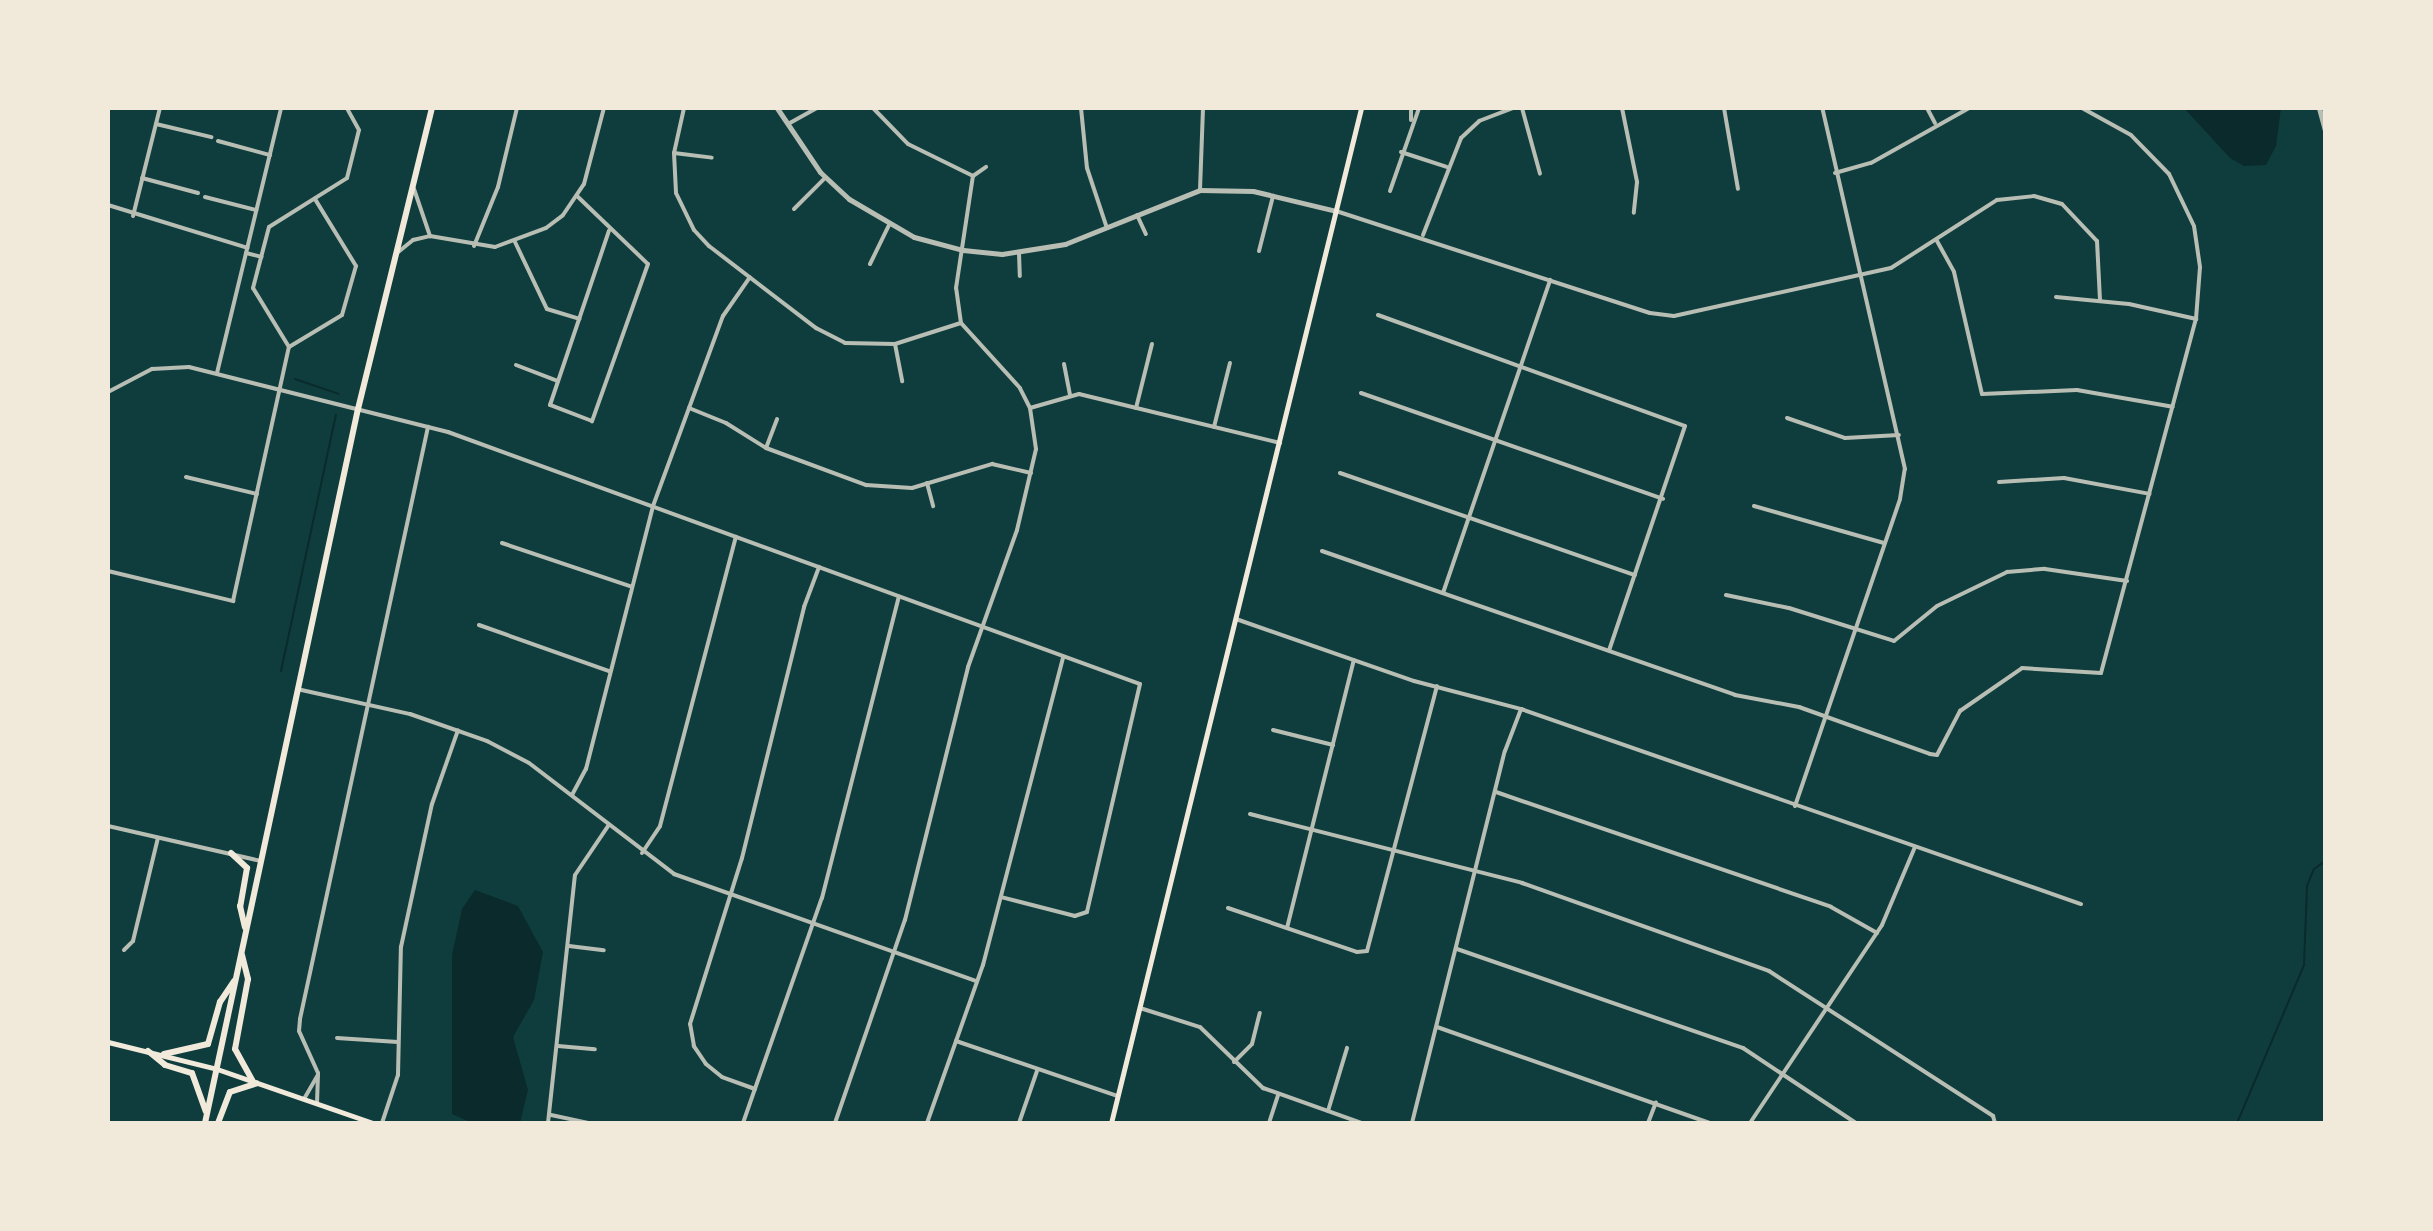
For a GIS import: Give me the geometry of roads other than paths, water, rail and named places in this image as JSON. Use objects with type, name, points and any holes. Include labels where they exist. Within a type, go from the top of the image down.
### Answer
[{"type":"main road","points":[[206,1120],[358,409],[432,108]]},
{"type":"main road","points":[[1111,1123],[1361,108]]},
{"type":"main road","points":[[231,853],[247,868],[240,906],[246,930]]},
{"type":"main road","points":[[241,951],[248,979],[235,1049],[255,1082]]},
{"type":"main road","points":[[164,1054],[208,1044],[220,1002],[236,978]]},
{"type":"main road","points":[[108,1042],[217,1069],[373,1123]]},
{"type":"main road","points":[[148,1051],[165,1065],[192,1073],[206,1120]]},
{"type":"main road","points":[[218,1123],[230,1092],[255,1082]]},
{"type":"street","points":[[133,216],[160,108]]},
{"type":"street","points":[[217,373],[281,108]]},
{"type":"street","points":[[108,571],[233,601],[289,347],[253,288],[269,227],[347,178],[359,130],[347,108]]},
{"type":"street","points":[[473,247],[498,187],[517,108]]},
{"type":"street","points":[[397,253],[411,241],[430,236],[473,247],[515,242],[546,228],[577,196],[604,108]]},
{"type":"street","points":[[684,108],[674,153],[676,193],[694,230],[750,277],[816,328],[845,343],[895,344],[961,323]]},
{"type":"street","points":[[777,108],[825,178],[889,225],[963,250],[1019,253],[1107,228],[1200,190],[1233,189],[1336,211],[1423,236],[1550,280],[1674,316],[1891,268],[1997,200],[2034,196],[2062,204],[2097,241],[2100,300]]},
{"type":"street","points":[[786,125],[817,108]]},
{"type":"street","points":[[873,108],[908,144],[973,176]]},
{"type":"street","points":[[1081,108],[1087,168],[1107,228]]},
{"type":"street","points":[[1200,190],[1203,108]]},
{"type":"street","points":[[1411,108],[1411,122]]},
{"type":"street","points":[[1390,191],[1411,122],[1419,108]]},
{"type":"street","points":[[1423,236],[1447,167],[1470,129],[1513,108]]},
{"type":"street","points":[[1522,108],[1540,174]]},
{"type":"street","points":[[1622,108],[1637,182],[1634,213]]},
{"type":"street","points":[[1724,108],[1738,189]]},
{"type":"street","points":[[1795,806],[1903,486],[1899,435],[1822,108]]},
{"type":"street","points":[[1927,108],[1935,123]]},
{"type":"street","points":[[1835,173],[1871,163],[1935,123],[1969,108]]},
{"type":"street","points":[[1322,551],[1735,695],[1826,716],[1937,755],[1960,711],[2022,668],[2101,672],[2196,319],[2198,246],[2178,189],[2131,135],[2082,108]]},
{"type":"street","points":[[2319,108],[2325,130]]},
{"type":"street","points":[[156,124],[211,137]]},
{"type":"street","points":[[218,141],[270,155]]},
{"type":"street","points":[[1401,152],[1447,167]]},
{"type":"street","points":[[674,153],[712,158]]},
{"type":"street","points":[[835,1123],[895,952],[982,626],[1036,449],[1030,408],[1007,371],[973,342],[961,323],[956,288],[973,176],[986,167]]},
{"type":"street","points":[[142,178],[198,193]]},
{"type":"street","points":[[794,209],[825,178]]},
{"type":"street","points":[[414,188],[430,236]]},
{"type":"street","points":[[577,196],[599,212],[609,231],[648,264],[592,421],[550,405],[609,231]]},
{"type":"street","points":[[1259,251],[1273,196]]},
{"type":"street","points":[[205,197],[257,210]]},
{"type":"street","points":[[289,347],[342,315],[356,266],[315,199]]},
{"type":"street","points":[[108,205],[133,216],[262,257]]},
{"type":"street","points":[[1137,215],[1146,234]]},
{"type":"street","points":[[870,264],[889,225]]},
{"type":"street","points":[[1937,241],[1954,272],[1982,394],[2077,390],[2173,407]]},
{"type":"street","points":[[515,242],[547,309],[579,319]]},
{"type":"street","points":[[1019,253],[1020,276]]},
{"type":"street","points":[[572,795],[586,769],[630,586],[653,506],[723,316],[750,277]]},
{"type":"street","points":[[1443,593],[1550,280]]},
{"type":"street","points":[[2056,297],[2100,300],[2196,319]]},
{"type":"street","points":[[1378,315],[1685,426],[1663,499],[1609,650]]},
{"type":"street","points":[[895,344],[902,381]]},
{"type":"street","points":[[1136,408],[1152,344]]},
{"type":"street","points":[[1214,427],[1230,363]]},
{"type":"street","points":[[1064,364],[1070,395]]},
{"type":"street","points":[[516,365],[558,381]]},
{"type":"street","points":[[108,392],[152,369],[189,367],[428,427],[1140,684],[1085,915],[1001,897]]},
{"type":"street","points":[[1361,393],[1663,499]]},
{"type":"street","points":[[1030,408],[1070,395],[1280,444]]},
{"type":"street","points":[[689,408],[726,423],[766,448],[866,485],[888,489],[927,483],[992,464],[1031,473]]},
{"type":"street","points":[[1787,418],[1845,438],[1899,435]]},
{"type":"street","points":[[766,448],[777,419]]},
{"type":"street","points":[[317,1103],[318,1073],[299,1031],[300,1019],[428,427]]},
{"type":"street","points":[[1340,473],[1635,575]]},
{"type":"street","points":[[186,477],[257,494]]},
{"type":"street","points":[[1999,482],[2064,478],[2150,494]]},
{"type":"street","points":[[927,483],[933,506]]},
{"type":"street","points":[[1754,506],[1884,543]]},
{"type":"street","points":[[642,853],[660,826],[736,537]]},
{"type":"street","points":[[502,543],[630,586]]},
{"type":"street","points":[[755,1089],[713,1071],[691,1034],[692,1008],[732,894],[804,607],[819,567]]},
{"type":"street","points":[[1726,595],[1857,628],[1894,641],[1937,606],[2007,572],[2045,569],[2127,581]]},
{"type":"street","points":[[743,1123],[814,923],[900,596]]},
{"type":"street","points":[[1236,619],[1354,660],[1521,709],[2081,904]]},
{"type":"street","points":[[479,625],[609,671]]},
{"type":"street","points":[[927,1123],[1001,897],[1063,657]]},
{"type":"street","points":[[1287,928],[1354,660]]},
{"type":"street","points":[[1228,908],[1357,952],[1367,951],[1396,851],[1437,686]]},
{"type":"street","points":[[297,689],[370,704],[458,730],[508,750],[674,874],[976,981]]},
{"type":"street","points":[[1412,1123],[1496,792],[1521,709]]},
{"type":"street","points":[[382,1123],[398,1075],[401,947],[432,804],[458,730]]},
{"type":"street","points":[[1273,730],[1333,745]]},
{"type":"street","points":[[1496,792],[1831,907],[1877,933]]},
{"type":"street","points":[[2325,792],[2322,859],[2325,952]]},
{"type":"street","points":[[1250,814],[1477,870],[1769,971],[1993,1116],[1995,1123]]},
{"type":"street","points":[[108,826],[261,861]]},
{"type":"street","points":[[548,1123],[575,875],[608,826]]},
{"type":"street","points":[[124,950],[133,941],[158,838]]},
{"type":"street","points":[[1750,1123],[1877,933],[1915,847]]},
{"type":"street","points":[[569,946],[604,950]]},
{"type":"street","points":[[1457,949],[1684,1025],[1743,1048],[1856,1123]]},
{"type":"street","points":[[1140,1008],[1200,1027],[1255,1083],[1279,1095],[1362,1123]]},
{"type":"street","points":[[1234,1062],[1252,1044],[1260,1013]]},
{"type":"street","points":[[1437,1027],[1710,1123]]},
{"type":"street","points":[[337,1038],[398,1042]]},
{"type":"street","points":[[956,1041],[1118,1096]]},
{"type":"street","points":[[558,1046],[595,1049]]},
{"type":"street","points":[[1328,1111],[1347,1048]]},
{"type":"street","points":[[1019,1123],[1037,1071]]},
{"type":"street","points":[[304,1099],[318,1073]]},
{"type":"street","points":[[1269,1123],[1279,1095]]},
{"type":"street","points":[[1648,1123],[1656,1102]]},
{"type":"street","points":[[551,1115],[588,1123]]},
{"type":"water","points":[[2184,108],[2281,108],[2276,146],[2266,165],[2244,166],[2230,158]]},
{"type":"water","points":[[475,890],[518,906],[543,952],[534,1000],[513,1037],[528,1090],[520,1123],[472,1123],[452,1114],[452,955],[462,909]]},
{"type":"waterway","points":[[295,379],[339,394]]},
{"type":"waterway","points":[[281,671],[336,415]]},
{"type":"waterway","points":[[2237,1123],[2304,965],[2307,886],[2314,869],[2324,862]]}]
